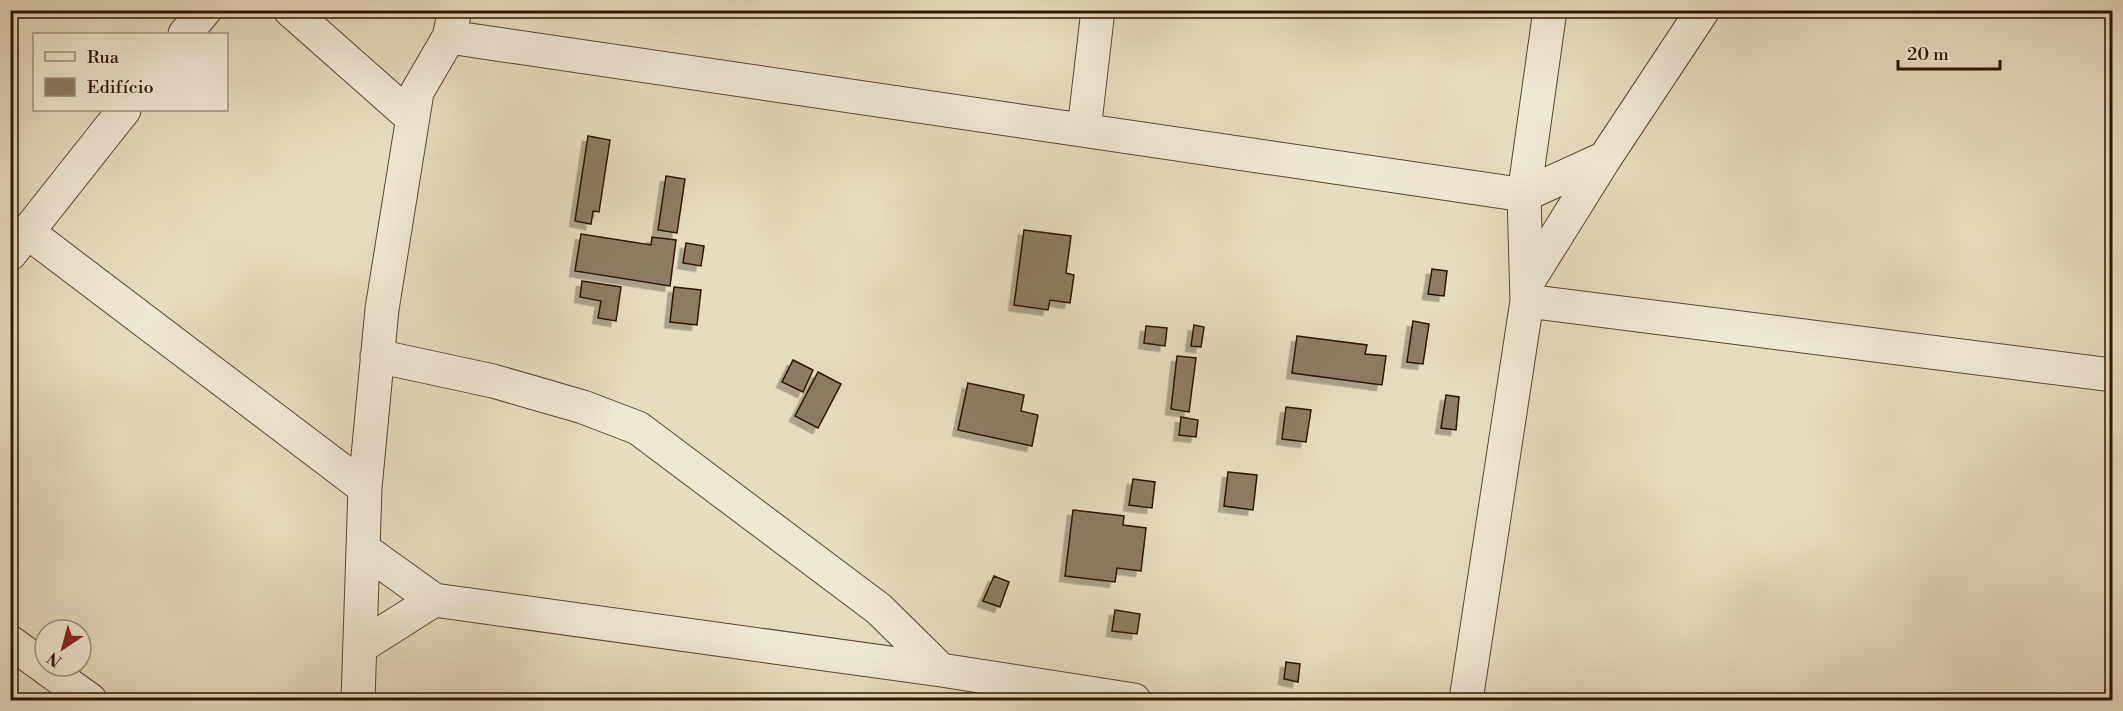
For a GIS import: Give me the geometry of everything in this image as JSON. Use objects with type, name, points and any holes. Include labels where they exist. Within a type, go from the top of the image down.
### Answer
[{"type":"street","points":[[186,33],[205,10]]},
{"type":"street","points":[[290,10],[411,117]]},
{"type":"street","points":[[1084,130],[1098,10]]},
{"type":"street","points":[[1466,700],[1527,292],[1524,195],[1550,10]]},
{"type":"street","points":[[1527,292],[1605,158],[1703,10]]},
{"type":"street","points":[[358,700],[365,488],[376,356],[411,117],[417,92],[452,24],[1084,130],[1524,195],[1605,158]]},
{"type":"street","points":[[123,111],[18,242],[365,488]]},
{"type":"street","points":[[1527,292],[2112,375]]},
{"type":"street","points":[[376,356],[493,381],[583,407],[638,428],[879,609],[942,670]]},
{"type":"street","points":[[363,549],[434,600],[942,670],[1134,700]]},
{"type":"street","points":[[360,647],[434,600]]},
{"type":"street","points":[[10,642],[90,700]]},
{"type":"building","points":[[588,136],[610,140],[599,212],[593,211],[591,224],[575,221]]},
{"type":"building","points":[[666,176],[685,179],[677,233],[658,230]]},
{"type":"building","points":[[1024,230],[1071,236],[1066,273],[1074,275],[1070,303],[1050,300],[1048,310],[1014,305]]},
{"type":"building","points":[[581,234],[651,245],[652,237],[676,240],[670,286],[575,271]]},
{"type":"building","points":[[686,243],[704,246],[701,266],[683,263]]},
{"type":"building","points":[[1432,269],[1447,271],[1444,296],[1428,294]]},
{"type":"building","points":[[582,281],[621,287],[616,321],[598,318],[601,301],[580,297]]},
{"type":"building","points":[[674,287],[701,290],[697,325],[670,322]]},
{"type":"building","points":[[1413,321],[1429,324],[1423,364],[1407,362]]},
{"type":"building","points":[[1194,325],[1204,327],[1201,347],[1191,346]]},
{"type":"building","points":[[1146,326],[1167,328],[1165,346],[1144,343]]},
{"type":"building","points":[[1297,336],[1367,345],[1365,354],[1386,356],[1382,385],[1292,373]]},
{"type":"building","points":[[1177,356],[1196,358],[1189,412],[1171,409]]},
{"type":"building","points":[[793,360],[813,370],[803,392],[782,382]]},
{"type":"building","points":[[818,372],[841,384],[818,428],[795,416]]},
{"type":"building","points":[[968,383],[1024,395],[1021,411],[1038,415],[1032,446],[958,430]]},
{"type":"building","points":[[1446,395],[1459,397],[1456,430],[1441,428]]},
{"type":"building","points":[[1286,407],[1311,410],[1306,442],[1282,439]]},
{"type":"building","points":[[1181,417],[1198,420],[1196,437],[1179,435]]},
{"type":"building","points":[[1228,472],[1257,475],[1253,510],[1224,506]]},
{"type":"building","points":[[1133,479],[1155,482],[1152,508],[1129,505]]},
{"type":"building","points":[[1073,510],[1124,516],[1123,525],[1146,528],[1141,571],[1117,568],[1115,582],[1065,576]]},
{"type":"building","points":[[994,576],[1009,582],[1000,607],[983,601]]},
{"type":"building","points":[[1115,610],[1140,614],[1137,634],[1112,631]]},
{"type":"building","points":[[1286,662],[1300,664],[1298,682],[1284,679]]}]
